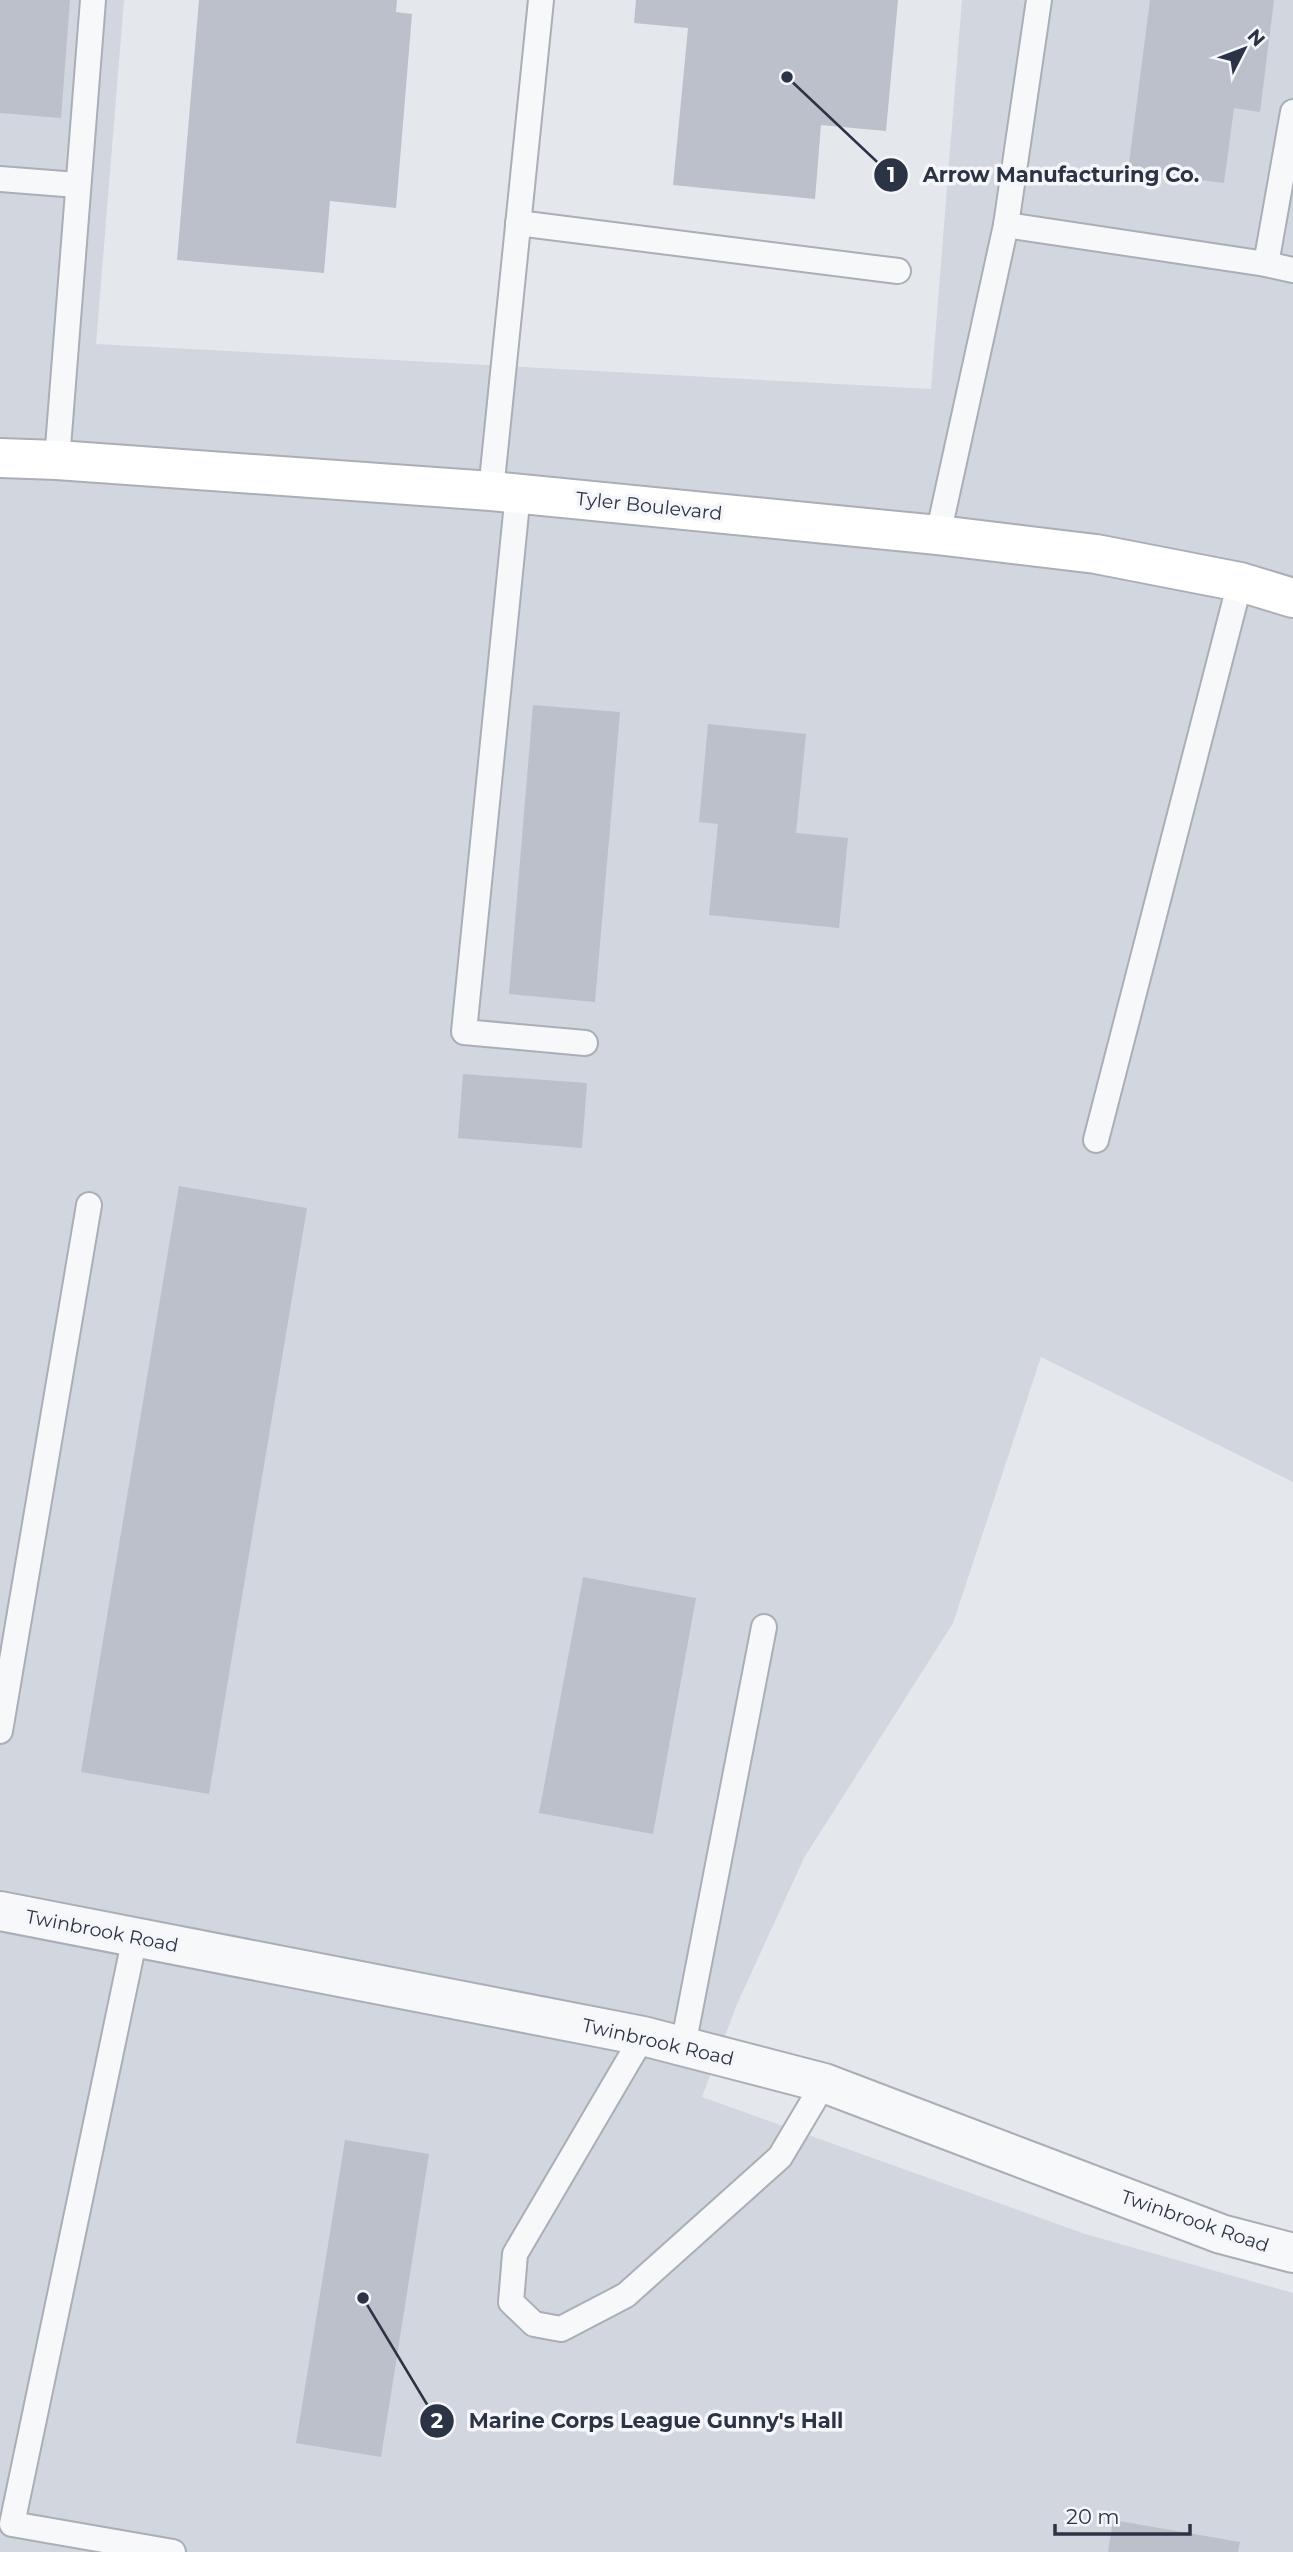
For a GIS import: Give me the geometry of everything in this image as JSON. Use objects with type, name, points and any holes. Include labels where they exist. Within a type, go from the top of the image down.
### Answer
[{"type":"street","name":"Tyler Boulevard","points":[[1,465],[57,460],[504,492],[938,535],[1096,554],[1240,582],[1293,598]]},
{"type":"street","name":"Twinbrook Road","points":[[0,1911],[643,2036],[824,2083],[1221,2234],[1293,2253]]},
{"type":"lane","points":[[57,460],[93,0]]},
{"type":"lane","points":[[541,0],[518,223],[504,492],[464,1032],[585,1043]]},
{"type":"lane","points":[[938,535],[1006,225],[1039,0]]},
{"type":"lane","points":[[1266,264],[1293,112]]},
{"type":"lane","points":[[0,179],[77,185]]},
{"type":"lane","points":[[518,223],[898,271]]},
{"type":"lane","points":[[1006,225],[1293,270]]},
{"type":"lane","points":[[1096,1140],[1240,582]]},
{"type":"lane","points":[[0,1731],[89,1205]]},
{"type":"lane","points":[[683,2046],[764,1627]]},
{"type":"lane","points":[[135,1937],[12,2524],[173,2552]]},
{"type":"lane","points":[[643,2036],[515,2254],[511,2302],[534,2324],[561,2329],[626,2295],[780,2157],[824,2083]]},
{"type":"shaded area","points":[[0,0],[124,0],[96,344],[931,389],[962,0],[1293,0],[1293,1482],[1041,1357],[953,1623],[804,1858],[737,2004],[702,2097],[1085,2234],[1293,2293],[1293,2552],[0,2552]]},
{"type":"building","points":[[0,0],[70,0],[61,118],[0,113]]},
{"type":"building","points":[[199,0],[397,0],[396,12],[412,14],[396,208],[330,201],[324,273],[177,260]]},
{"type":"building","points":[[636,0],[898,0],[886,131],[821,125],[815,199],[673,185],[688,28],[634,23]]},
{"type":"building","points":[[1150,0],[1274,0],[1260,112],[1234,108],[1224,183],[1128,171]]},
{"type":"building","points":[[533,705],[620,712],[595,1002],[509,994]]},
{"type":"building","points":[[708,724],[806,734],[796,833],[848,838],[839,928],[709,915],[718,824],[699,822]]},
{"type":"building","points":[[463,1074],[587,1083],[582,1148],[458,1138]]},
{"type":"building","points":[[179,1186],[307,1208],[209,1794],[81,1772]]},
{"type":"building","points":[[583,1577],[696,1598],[653,1834],[539,1813]]},
{"type":"building","points":[[345,2140],[429,2154],[381,2457],[296,2443]]},
{"type":"building","points":[[1113,2520],[1240,2542],[1238,2552],[1108,2552]]},
{"type":"place","name":"Arrow Manufacturing Co.","points":[[787,77]]},
{"type":"place","name":"Marine Corps League Gunny's Hall","points":[[363,2298]]}]
